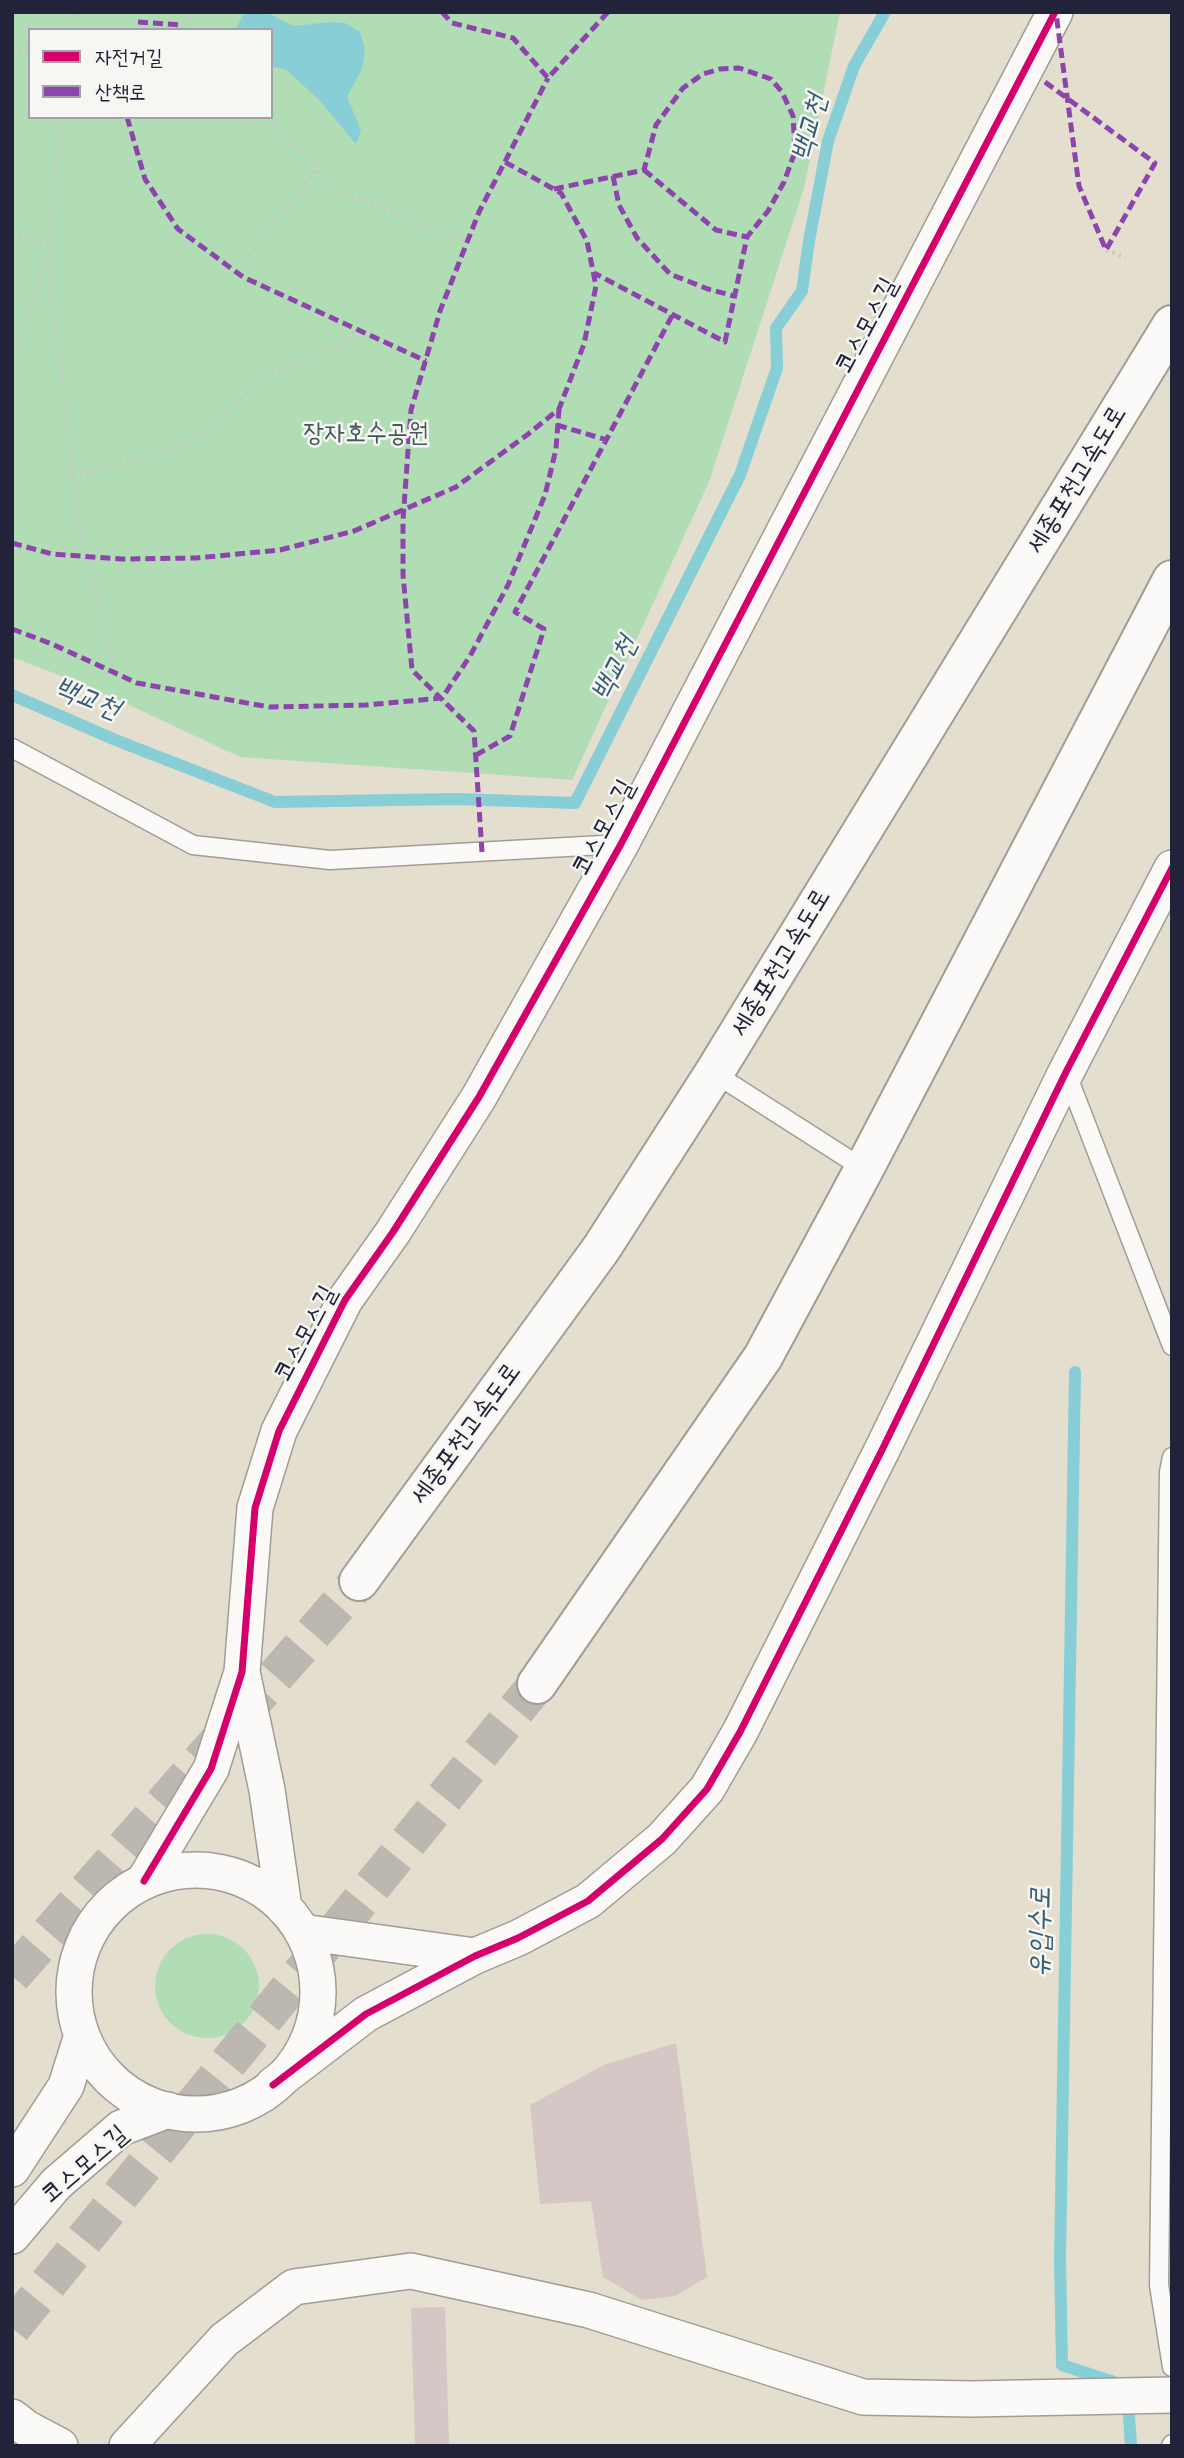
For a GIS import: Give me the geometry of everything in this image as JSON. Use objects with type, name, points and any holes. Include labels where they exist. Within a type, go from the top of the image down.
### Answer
[{"type":"highway","name":"세종포천고속도로","points":[[359,1581],[601,1249],[714,1073],[1172,325]]},
{"type":"highway","points":[[537,1684],[763,1357],[1172,580]]},
{"type":"street","name":"코스모스길","points":[[242,1672],[255,1508],[279,1431],[345,1300],[393,1232],[479,1097],[621,844],[1055,12]]},
{"type":"street","points":[[273,2085],[366,2014],[475,1956],[518,1938],[588,1901],[662,1839],[707,1789],[740,1732],[882,1450],[1066,1072],[1172,868]]},
{"type":"street","points":[[144,1881],[211,1769],[242,1672]]},
{"type":"street","points":[[242,1672],[293,1920],[475,1956]]},
{"type":"street","name":"코스모스길","points":[[183,1870],[224,1872],[262,1888],[293,1920],[312,1951],[318,1992],[312,2032],[292,2068],[261,2095],[224,2111],[184,2114],[168,2110],[146,2104],[112,2082],[88,2050],[82,2035],[75,2013],[75,1973],[88,1935],[112,1903],[144,1881],[183,1870]]},
{"type":"street","name":"코스모스길","points":[[12,2169],[66,2086],[82,2035]]},
{"type":"street","name":"코스모스길","points":[[12,2236],[56,2184],[121,2128],[168,2110]]},
{"type":"street","points":[[127,2446],[224,2340],[295,2287],[411,2272],[589,2310],[863,2397],[971,2399],[1166,2385]]},
{"type":"street","points":[[12,2417],[26,2428],[60,2446]]},
{"type":"lane","points":[[12,748],[193,845],[330,860],[621,844]]},
{"type":"lane","points":[[1066,1072],[1172,1346]]},
{"type":"lane","points":[[714,1073],[864,1169]]},
{"type":"lane","points":[[1166,2385],[1159,2285],[1168,1472],[1172,1457]]},
{"type":"path","points":[[184,28],[183,25],[195,12]]},
{"type":"path","points":[[62,119],[48,257],[78,519],[115,672]]},
{"type":"path","points":[[250,119],[304,153],[335,188],[467,242]]},
{"type":"path","points":[[237,272],[317,168]]},
{"type":"path","points":[[12,234],[49,243]]},
{"type":"path","points":[[1106,250],[1126,258]]},
{"type":"path","points":[[12,359],[48,257]]},
{"type":"path","points":[[73,477],[185,444],[220,424],[241,398],[265,375],[336,348],[356,330]]},
{"type":"green space","name":"장자호수공원","points":[[12,12],[840,12],[804,188],[709,482],[572,780],[240,757],[95,689],[12,657]]},
{"type":"green space","points":[[207,1934],[227,1938],[244,1949],[255,1966],[259,1986],[255,2006],[244,2023],[227,2034],[207,2038],[187,2034],[170,2023],[159,2006],[155,1986],[159,1966],[170,1949],[187,1938]]},
{"type":"water","points":[[245,12],[266,12],[293,26],[345,23],[360,32],[365,50],[362,69],[347,97],[361,130],[356,144],[320,101],[287,70],[273,66],[273,28],[236,28]]},
{"type":"building","points":[[676,2043],[707,2277],[675,2296],[642,2300],[603,2277],[591,2201],[540,2204],[530,2105],[604,2065]]},
{"type":"building","points":[[445,2307],[449,2446],[415,2446],[411,2308]]},
{"type":"waterway","name":"백교천","points":[[12,695],[118,741],[275,802],[456,799],[575,803],[740,475],[777,368],[776,328],[802,291],[828,141],[854,66],[885,12]]},
{"type":"waterway","name":"유입수로","points":[[1075,1372],[1060,2259],[1062,2365],[1120,2384]]},
{"type":"waterway","name":"유입수로","points":[[1128,2400],[1131,2446]]},
{"type":"tunnel","points":[[12,1976],[359,1581]]},
{"type":"tunnel","points":[[12,2328],[537,1684]]},
{"type":"marked path","points":[[442,12],[452,23],[513,38],[548,78],[608,12]]},
{"type":"marked path","points":[[1045,82],[1155,163],[1106,250],[1079,186],[1056,13]]},
{"type":"marked path","points":[[138,22],[182,25]]},
{"type":"marked path","points":[[554,189],[644,170],[656,125],[683,88],[703,74],[720,69],[739,68],[771,79],[782,92],[793,116],[795,152],[784,182],[768,211],[747,237],[725,342],[594,273]]},
{"type":"marked path","points":[[482,852],[474,731],[412,670],[403,575],[403,520],[411,410],[440,311],[479,212],[548,78]]},
{"type":"marked path","points":[[128,119],[145,179],[178,229],[243,277],[426,361]]},
{"type":"marked path","points":[[12,543],[52,554],[121,559],[196,558],[280,550],[354,531],[456,487],[527,435],[559,409],[584,344],[596,286],[587,241],[561,193],[505,162]]},
{"type":"marked path","points":[[644,170],[716,230],[747,237]]},
{"type":"marked path","points":[[613,176],[619,205],[637,238],[670,274],[734,296]]},
{"type":"marked path","points":[[476,755],[510,736],[544,629],[515,612],[673,314]]},
{"type":"marked path","points":[[12,629],[137,683],[269,707],[366,705],[442,698],[470,656],[508,585],[545,495],[556,449],[559,409]]},
{"type":"marked path","points":[[557,425],[607,440]]},
{"type":"cycle path","points":[[144,1881],[211,1769],[242,1672],[255,1508],[279,1431],[345,1300],[393,1232],[479,1097],[621,844],[1055,12]]},
{"type":"cycle path","points":[[273,2085],[366,2014],[475,1956],[518,1938],[588,1901],[662,1839],[707,1789],[740,1732],[882,1450],[1066,1072],[1172,868]]}]
